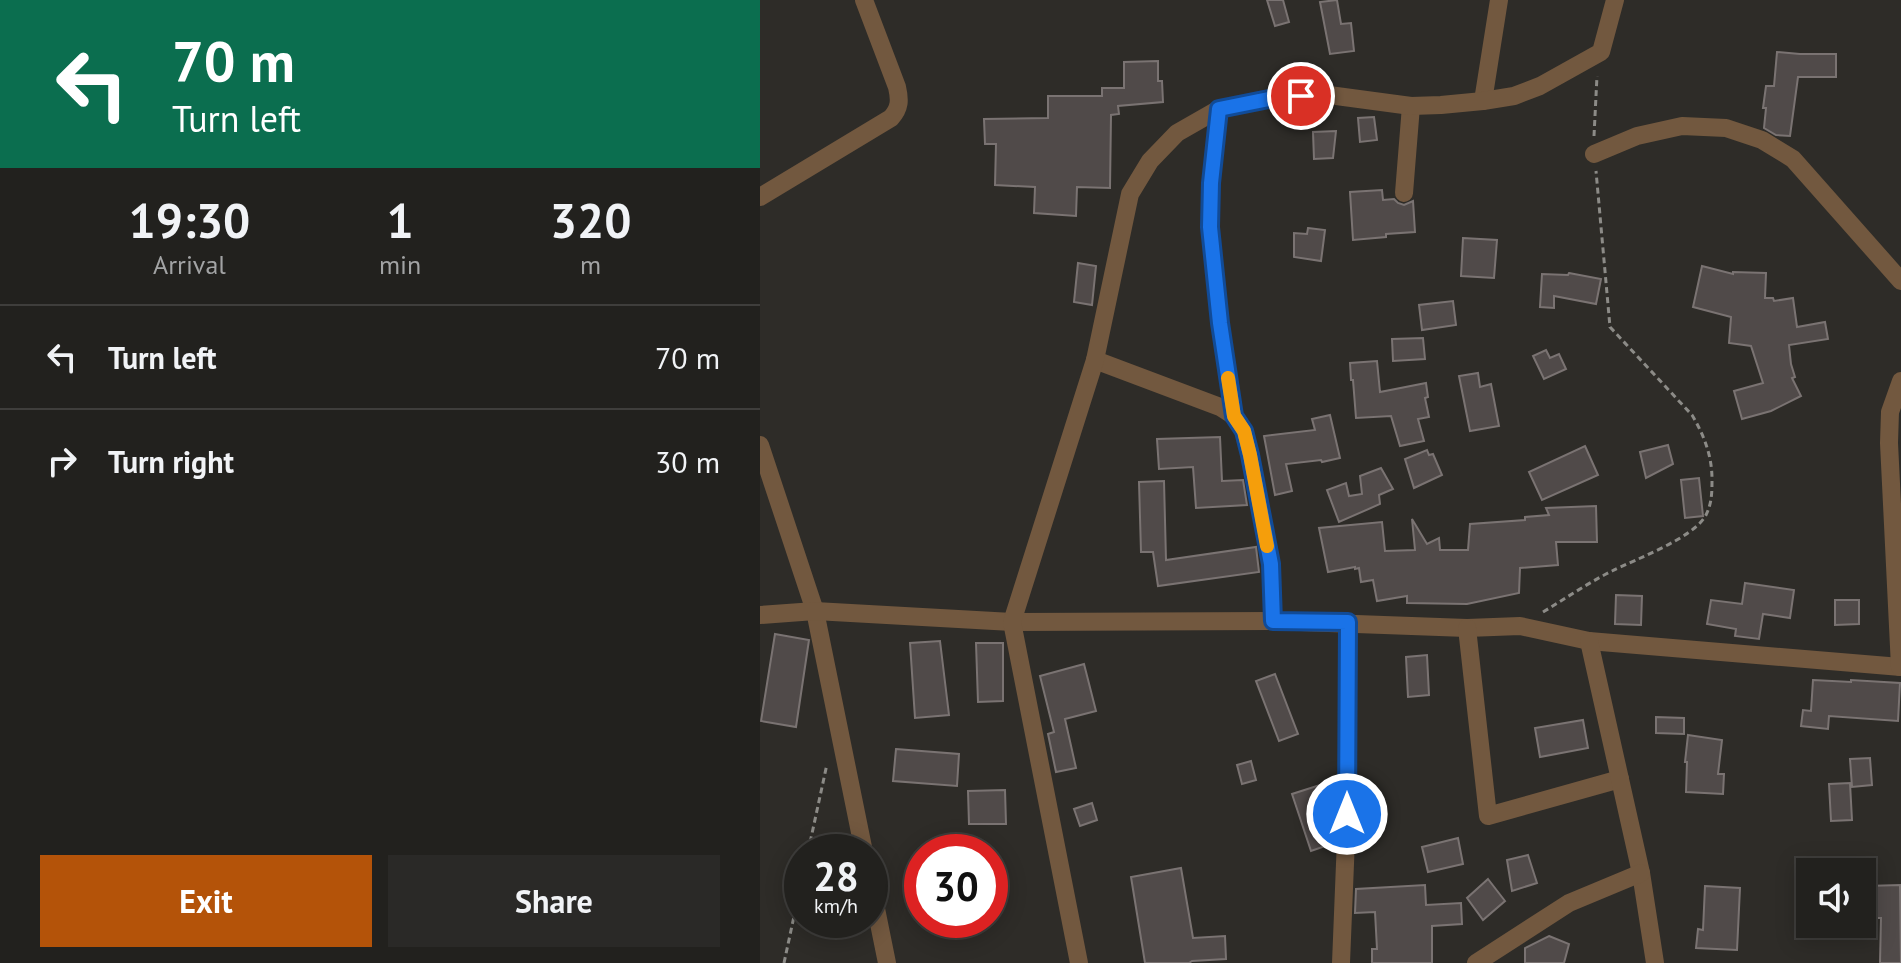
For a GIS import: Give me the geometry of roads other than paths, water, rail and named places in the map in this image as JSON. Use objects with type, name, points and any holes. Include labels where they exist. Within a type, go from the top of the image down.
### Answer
[{"type":"street","points":[[760,197],[891,118],[897,111],[900,101],[897,87],[864,0]]},
{"type":"street","points":[[1483,101],[1499,0]]},
{"type":"street","points":[[1079,963],[1012,622],[1095,360],[1130,194],[1150,161],[1177,133],[1219,109],[1274,98],[1329,95],[1411,106],[1441,105],[1514,96],[1540,86],[1601,52],[1615,0]]},
{"type":"street","points":[[1404,193],[1411,106]]},
{"type":"street","points":[[1219,109],[1210,227],[1234,416]]},
{"type":"street","points":[[1594,154],[1637,136],[1682,126],[1726,128],[1762,140],[1793,159],[1901,281]]},
{"type":"street","points":[[1095,360],[1220,407],[1234,416],[1244,431],[1271,564],[1273,621]]},
{"type":"street","points":[[760,615],[815,611],[1012,622],[1273,621],[1467,628],[1520,626],[1589,641],[1900,667],[1889,443],[1890,412],[1901,381]]},
{"type":"street","points":[[760,445],[815,611],[860,834]]},
{"type":"street","points":[[1341,963],[1347,814],[1348,622]]},
{"type":"street","points":[[1467,628],[1488,816],[1620,779]]},
{"type":"street","points":[[1589,641],[1641,873],[1655,963]]},
{"type":"street","points":[[1476,963],[1569,903],[1641,873]]},
{"type":"street","points":[[882,938],[887,963]]}]
